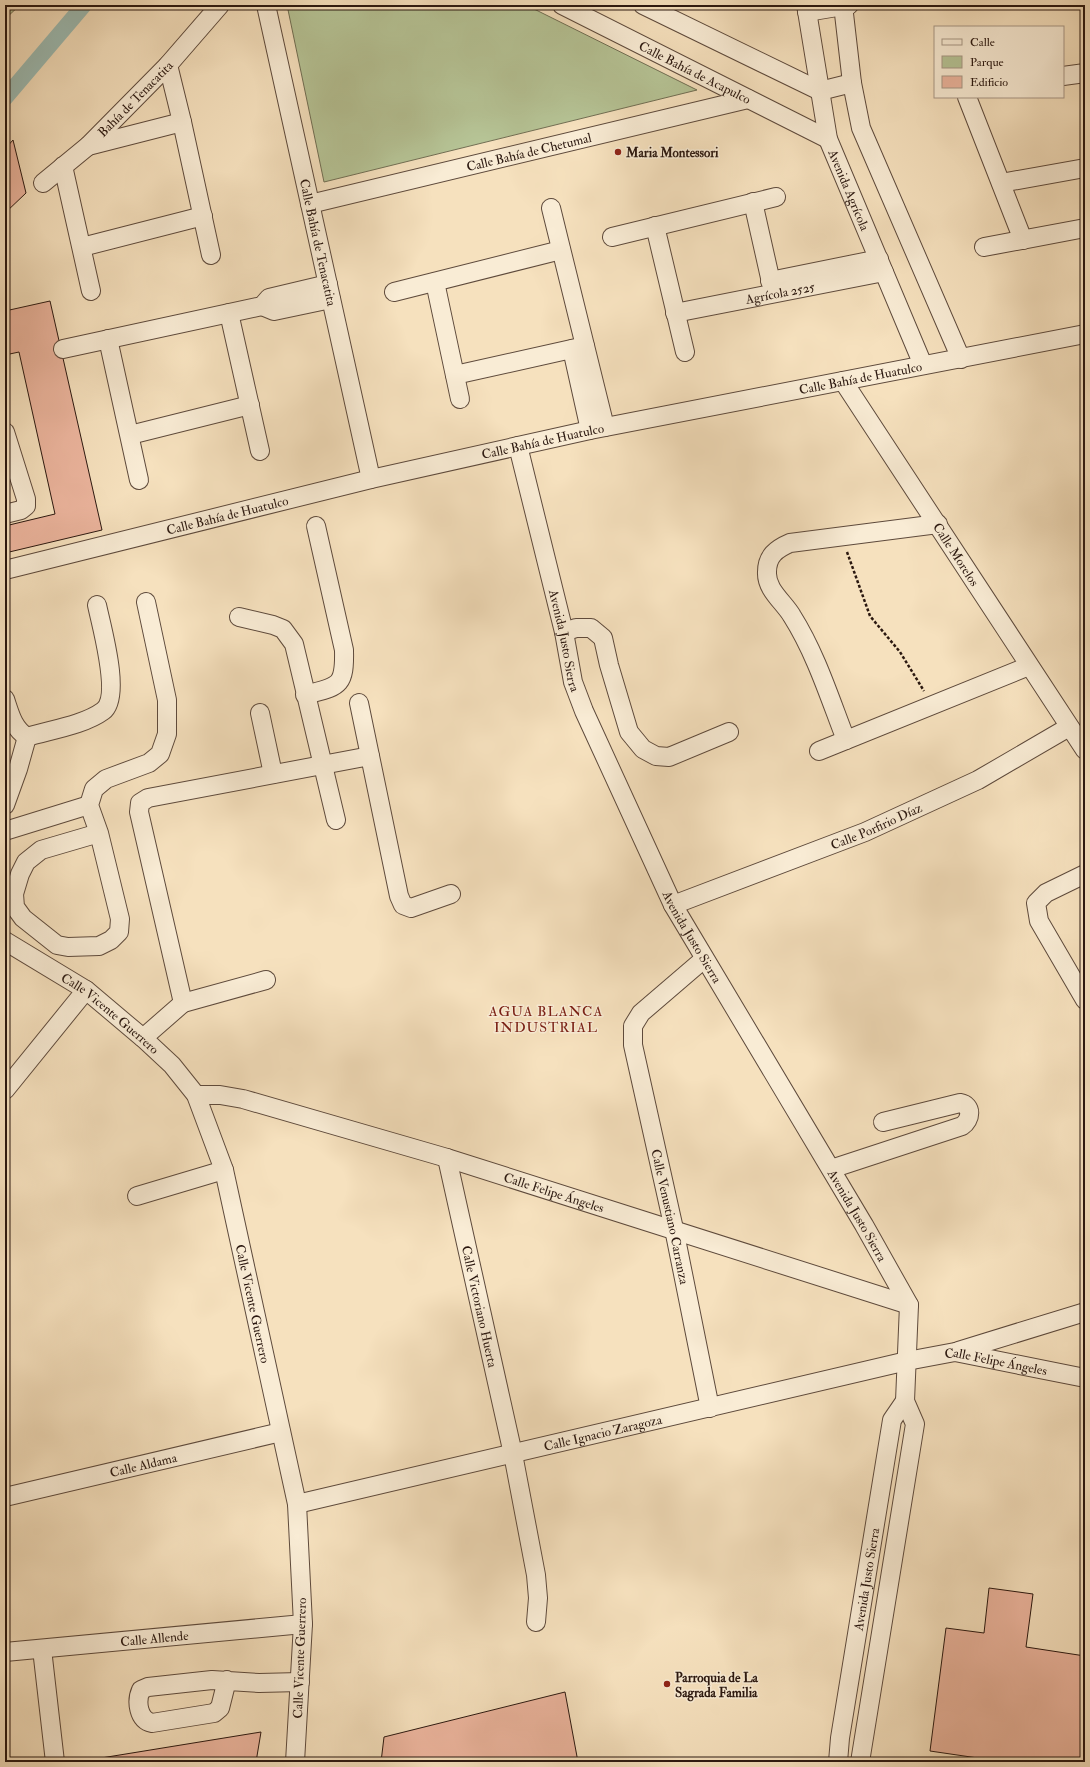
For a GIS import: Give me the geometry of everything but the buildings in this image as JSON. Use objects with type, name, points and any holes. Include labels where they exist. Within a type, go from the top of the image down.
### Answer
[{"type":"street","name":"Bahía de Tenacatita","points":[[43,183],[88,146],[168,65],[220,5]]},
{"type":"street","name":"Calle Bahía de Tenacatita","points":[[266,5],[371,479]]},
{"type":"street","name":"Calle Bahía de Acapulco","points":[[562,5],[828,139]]},
{"type":"street","points":[[643,5],[820,91],[852,83]]},
{"type":"street","points":[[807,8],[845,5],[852,83],[861,128],[961,358]]},
{"type":"street","name":"Avenida Agrícola","points":[[807,8],[828,139],[923,366]]},
{"type":"street","points":[[168,65],[211,255]]},
{"type":"street","points":[[1064,76],[1085,73]]},
{"type":"street","points":[[967,98],[1023,240]]},
{"type":"street","name":"Calle Bahía de Chetumal","points":[[310,204],[748,99]]},
{"type":"street","points":[[88,146],[182,122]]},
{"type":"street","points":[[63,166],[92,291]]},
{"type":"street","points":[[1001,183],[1085,168]]},
{"type":"street","points":[[612,237],[776,197]]},
{"type":"street","points":[[753,202],[772,287]]},
{"type":"street","points":[[551,208],[562,250],[578,348],[597,429]]},
{"type":"street","points":[[82,247],[203,216]]},
{"type":"street","points":[[655,226],[684,352]]},
{"type":"street","points":[[984,247],[1085,228]]},
{"type":"street","points":[[394,292],[562,250]]},
{"type":"street","name":"Agrícola 2525","points":[[675,313],[772,287],[882,266]]},
{"type":"street","points":[[435,282],[460,399]]},
{"type":"street","points":[[63,349],[262,306],[269,298],[329,291]]},
{"type":"street","points":[[228,313],[260,451]]},
{"type":"street","name":"Calle Bahía de Huatulco","points":[[5,570],[371,479],[518,446],[597,429],[1085,334]]},
{"type":"street","points":[[108,339],[140,480]]},
{"type":"street","points":[[454,375],[578,348]]},
{"type":"street","name":"Calle Morelos","points":[[843,381],[1085,750]]},
{"type":"street","points":[[130,435],[250,405]]},
{"type":"street","points":[[5,432],[26,499],[26,506],[21,510],[5,514]]},
{"type":"street","name":"Avenida Justo Sierra","points":[[518,446],[564,632],[573,682],[584,711],[673,905],[831,1169],[909,1305],[905,1401],[915,1424],[860,1762]]},
{"type":"street","points":[[846,740],[808,644],[792,615],[772,589],[767,572],[769,558],[777,549],[790,543],[938,524]]},
{"type":"street","points":[[305,695],[334,687],[343,678],[345,668],[344,650],[316,526]]},
{"type":"street","points":[[99,833],[41,850],[26,862],[20,874],[14,894],[15,907],[23,918],[57,945],[68,947],[98,946],[111,940],[119,932],[120,919],[99,833],[89,805],[94,789],[106,779],[149,763],[160,754],[167,734],[167,700],[146,602]]},
{"type":"street","points":[[5,699],[11,719],[19,732],[27,737],[87,720],[104,710],[111,694],[110,664],[97,605]]},
{"type":"street","points":[[239,617],[274,625],[283,629],[294,644],[336,820]]},
{"type":"street","points":[[564,632],[576,628],[591,628],[603,638],[608,665],[629,732],[643,749],[656,756],[668,757],[729,732]]},
{"type":"street","points":[[819,751],[1029,666]]},
{"type":"street","points":[[359,703],[399,896],[403,905],[411,908],[451,894]]},
{"type":"street","points":[[260,714],[273,774]]},
{"type":"street","name":"Calle Porfirio Díaz","points":[[673,905],[865,832],[978,780],[1069,727]]},
{"type":"street","points":[[5,805],[18,770],[27,737]]},
{"type":"street","points":[[183,1003],[139,812],[140,803],[148,798],[370,756]]},
{"type":"street","points":[[5,831],[89,805]]},
{"type":"street","points":[[1085,874],[1046,893],[1036,903],[1039,921],[1085,1000]]},
{"type":"street","name":"Calle Vicente Guerrero","points":[[5,941],[86,990],[144,1038],[172,1065],[196,1095],[224,1170],[297,1504],[303,1624],[295,1762]]},
{"type":"street","name":"Calle Venustiano Carranza","points":[[704,959],[641,1014],[633,1026],[633,1045],[674,1230],[710,1408]]},
{"type":"street","points":[[144,1038],[183,1003],[266,980]]},
{"type":"street","points":[[5,1090],[86,990]]},
{"type":"street","name":"Calle Felipe Ángeles","points":[[196,1095],[220,1095],[243,1098],[446,1158],[909,1305]]},
{"type":"street","points":[[831,1169],[962,1126],[966,1123],[970,1116],[968,1108],[964,1104],[960,1103],[882,1122]]},
{"type":"street","name":"Calle Victoriano Huerta","points":[[446,1158],[513,1454],[536,1575],[538,1598],[536,1622]]},
{"type":"street","points":[[137,1196],[224,1170]]},
{"type":"street","points":[[955,1352],[1085,1312]]},
{"type":"street","name":"Calle Felipe Ángeles","points":[[907,1361],[955,1352],[1085,1378]]},
{"type":"street","name":"Calle Ignacio Zaragoza","points":[[297,1504],[907,1361]]},
{"type":"street","name":"Avenida Justo Sierra","points":[[834,1761],[856,1640],[892,1420],[905,1401]]},
{"type":"street","name":"Calle Aldama","points":[[5,1497],[281,1432]]},
{"type":"street","name":"Calle Allende","points":[[5,1652],[303,1624]]},
{"type":"street","points":[[856,1640],[878,1644]]},
{"type":"street","points":[[42,1649],[55,1762]]},
{"type":"street","points":[[227,1680],[220,1708],[214,1713],[152,1723],[146,1722],[141,1716],[138,1696],[141,1690],[148,1686],[212,1680],[227,1680],[259,1683],[300,1682]]},
{"type":"street","points":[[834,1761],[860,1762]]},
{"type":"path","points":[[842,536],[870,616],[900,652],[932,706]]},
{"type":"green space","points":[[5,5],[20,5],[5,19]]},
{"type":"green space","points":[[287,5],[526,5],[697,90],[324,182]]},
{"type":"waterway","points":[[5,98],[84,5]]},
{"type":"place","name":"Maria Montessori","points":[[618,152]]},
{"type":"place","name":"Parroquia de La Sagrada Familia","points":[[667,1684]]},
{"type":"district","name":"AGUA BLANCA INDUSTRIAL","points":[[546,1020]]}]
